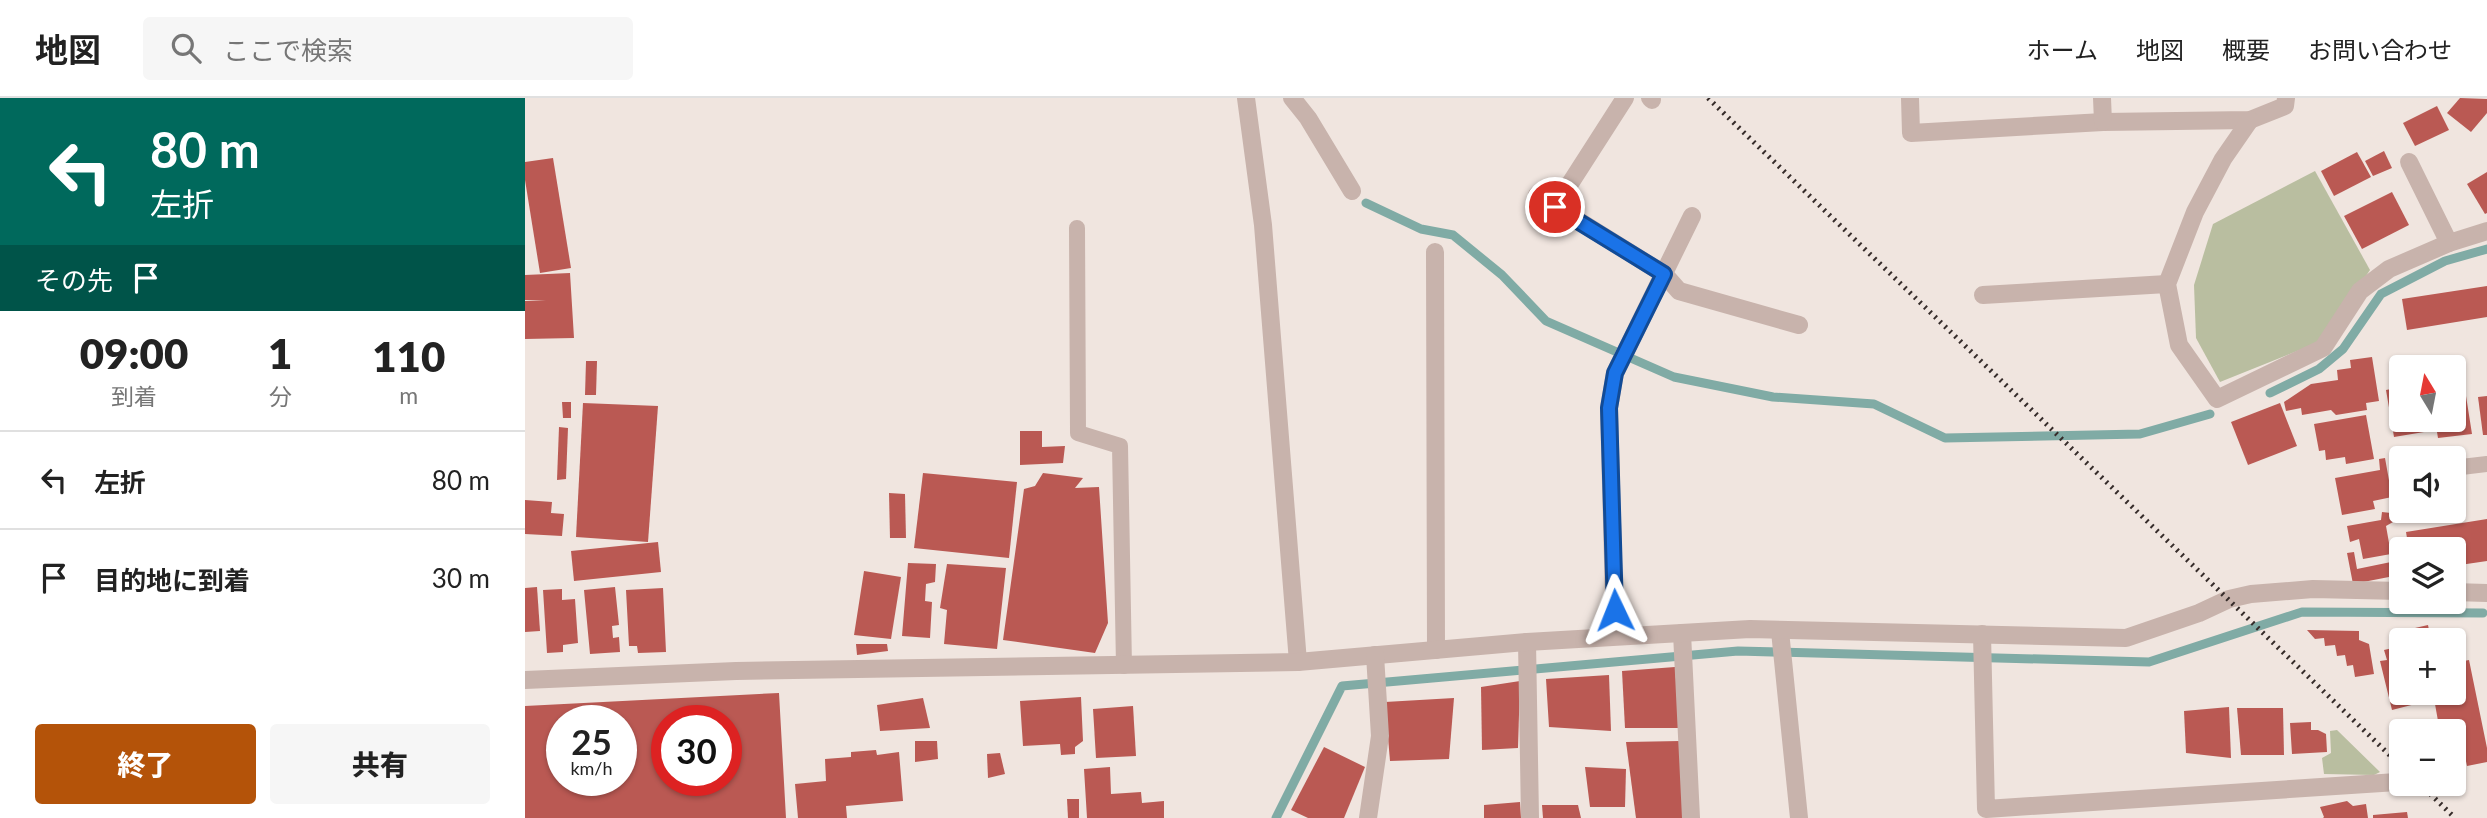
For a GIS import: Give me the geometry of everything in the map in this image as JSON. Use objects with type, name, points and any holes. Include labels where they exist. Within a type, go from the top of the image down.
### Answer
[{"type":"street","points":[[1246,98],[1263,225],[1299,662]]},
{"type":"street","points":[[1292,98],[1308,118],[1352,191]]},
{"type":"street","points":[[1555,207],[1625,98]]},
{"type":"street","points":[[1910,98],[1911,133],[2103,122],[2250,120],[2285,106],[2286,98]]},
{"type":"street","points":[[2102,98],[2103,122]]},
{"type":"street","points":[[2250,120],[2223,159],[2195,212],[2167,284],[2179,345],[2217,399],[2323,348],[2360,291],[2389,269],[2449,243],[2487,231]]},
{"type":"street","points":[[2409,162],[2449,243]]},
{"type":"street","points":[[1538,195],[1664,274],[1679,291],[1799,325]]},
{"type":"street","points":[[1615,636],[1609,408],[1615,373],[1692,216]]},
{"type":"street","points":[[1435,252],[1436,650]]},
{"type":"street","points":[[1983,295],[2167,284]]},
{"type":"street","points":[[525,680],[736,671],[1124,666],[1375,659],[1436,650],[1527,642],[1750,629],[2126,638],[2199,613],[2229,599],[2251,594],[2313,589],[2389,591]]},
{"type":"street","points":[[2466,592],[2487,593]]},
{"type":"street","points":[[1780,631],[1799,818]]},
{"type":"street","points":[[1682,633],[1691,818]]},
{"type":"street","points":[[1982,634],[1986,809],[2389,783]]},
{"type":"street","points":[[1527,642],[1530,818]]},
{"type":"street","points":[[1368,818],[1380,736],[1375,659]]},
{"type":"lane","points":[[1077,228],[1078,433],[1120,446],[1124,666]]},
{"type":"lane","points":[[2466,466],[2487,464]]},
{"type":"green space","points":[[2315,171],[2370,270],[2322,341],[2220,382],[2196,338],[2194,285],[2213,224]]},
{"type":"green space","points":[[2337,730],[2380,772],[2374,775],[2324,774],[2322,758],[2331,753],[2330,731]]},
{"type":"building","points":[[2460,98],[2487,99],[2487,113],[2471,132],[2447,113]]},
{"type":"building","points":[[2437,106],[2449,130],[2415,146],[2403,123]]},
{"type":"building","points":[[2384,151],[2392,168],[2373,176],[2365,161]]},
{"type":"building","points":[[2357,152],[2371,177],[2334,196],[2321,171]]},
{"type":"building","points":[[553,158],[571,268],[540,273],[525,180],[525,162]]},
{"type":"building","points":[[2487,172],[2487,213],[2485,214],[2467,184]]},
{"type":"building","points":[[2392,192],[2409,225],[2362,249],[2344,216]]},
{"type":"building","points":[[570,273],[574,338],[525,339],[525,301],[546,301],[525,300],[525,275]]},
{"type":"building","points":[[2487,286],[2487,317],[2407,330],[2402,299]]},
{"type":"building","points":[[2372,357],[2379,401],[2366,403],[2367,410],[2336,415],[2331,410],[2302,415],[2301,408],[2286,411],[2284,402],[2311,384],[2338,380],[2337,370],[2351,368],[2350,360]]},
{"type":"building","points":[[586,361],[597,361],[596,395],[585,395]]},
{"type":"building","points":[[2466,396],[2472,434],[2438,438],[2437,432],[2466,432]]},
{"type":"building","points":[[2487,396],[2487,435],[2483,435],[2478,397]]},
{"type":"building","points":[[562,402],[571,402],[571,418],[563,418]]},
{"type":"building","points":[[583,403],[658,406],[648,542],[576,537]]},
{"type":"building","points":[[2280,403],[2297,446],[2248,465],[2231,422]]},
{"type":"building","points":[[2366,415],[2374,459],[2346,464],[2345,457],[2326,460],[2325,450],[2319,451],[2314,424]]},
{"type":"building","points":[[559,427],[568,428],[566,479],[557,480]]},
{"type":"building","points":[[1020,431],[1042,431],[1042,447],[1065,446],[1063,463],[1020,465]]},
{"type":"building","points":[[2393,432],[2424,432],[2394,437]]},
{"type":"building","points":[[2385,458],[2389,498],[2373,501],[2375,509],[2342,515],[2335,478],[2380,470],[2379,459]]},
{"type":"building","points":[[923,473],[1017,482],[1009,558],[914,548]]},
{"type":"building","points":[[1043,473],[1083,478],[1075,488],[1099,487],[1108,623],[1095,653],[1003,640],[1024,489],[1035,486]]},
{"type":"building","points":[[889,493],[905,494],[906,538],[890,538]]},
{"type":"building","points":[[525,500],[552,502],[551,513],[564,514],[562,536],[525,534]]},
{"type":"building","points":[[2382,512],[2389,513],[2389,523],[2391,523],[2386,526],[2389,554],[2363,559],[2359,539],[2350,542],[2347,526],[2381,520]]},
{"type":"building","points":[[2487,519],[2487,561],[2466,564],[2466,537],[2407,537],[2406,532]]},
{"type":"building","points":[[658,542],[661,572],[574,581],[571,551]]},
{"type":"building","points":[[2354,552],[2357,569],[2389,562],[2389,577],[2353,584],[2347,553]]},
{"type":"building","points":[[908,563],[936,564],[935,582],[926,584],[925,601],[932,602],[930,638],[902,636]]},
{"type":"building","points":[[947,564],[1006,568],[997,649],[944,644],[947,610],[940,608]]},
{"type":"building","points":[[864,571],[901,577],[891,639],[854,635]]},
{"type":"building","points":[[537,587],[540,631],[525,632],[525,588]]},
{"type":"building","points":[[615,587],[619,625],[612,626],[613,638],[619,637],[620,652],[590,654],[584,590]]},
{"type":"building","points":[[663,588],[666,652],[638,653],[637,646],[629,646],[626,590]]},
{"type":"building","points":[[562,589],[562,600],[575,599],[578,643],[563,645],[563,652],[547,653],[543,590]]},
{"type":"building","points":[[2307,630],[2359,631],[2359,640],[2369,644],[2374,674],[2355,677],[2353,665],[2347,666],[2345,655],[2337,656],[2335,645],[2325,646],[2324,638],[2315,639]]},
{"type":"building","points":[[856,644],[887,644],[888,651],[857,655]]},
{"type":"building","points":[[2389,649],[2389,698],[2380,661],[2387,660],[2384,650]]},
{"type":"building","points":[[2469,660],[2487,748],[2487,762],[2467,766],[2466,719],[2438,719],[2435,705],[2466,705],[2466,661]]},
{"type":"building","points":[[1675,667],[1680,728],[1625,728],[1622,671]]},
{"type":"building","points":[[1609,675],[1611,731],[1549,727],[1546,679]]},
{"type":"building","points":[[1520,681],[1518,748],[1482,750],[1481,687]]},
{"type":"building","points":[[779,693],[786,818],[525,818],[525,706]]},
{"type":"building","points":[[1081,697],[1083,741],[1075,747],[1075,754],[1061,755],[1060,744],[1023,746],[1020,701]]},
{"type":"building","points":[[923,698],[930,728],[880,731],[877,705]]},
{"type":"building","points":[[1454,698],[1449,759],[1390,761],[1385,702]]},
{"type":"building","points":[[2391,705],[2411,705],[2392,710]]},
{"type":"building","points":[[1133,706],[1136,756],[1096,758],[1093,709]]},
{"type":"building","points":[[2229,707],[2231,758],[2186,753],[2184,711]]},
{"type":"building","points":[[2237,708],[2283,708],[2284,755],[2241,755]]},
{"type":"building","points":[[2311,722],[2311,730],[2326,734],[2327,752],[2292,754],[2290,723]]},
{"type":"building","points":[[915,741],[937,741],[938,759],[915,762]]},
{"type":"building","points":[[1680,741],[1684,818],[1636,818],[1626,742]]},
{"type":"building","points":[[1324,747],[1365,767],[1344,818],[1308,818],[1291,810]]},
{"type":"building","points":[[876,750],[877,755],[899,752],[903,801],[846,806],[847,818],[798,818],[795,784],[826,781],[825,759],[851,757],[851,752]]},
{"type":"building","points":[[1000,753],[1005,774],[988,778],[987,754]]},
{"type":"building","points":[[1110,767],[1111,794],[1141,792],[1142,803],[1164,801],[1164,818],[1087,818],[1084,769]]},
{"type":"building","points":[[1585,767],[1626,769],[1625,807],[1590,807]]},
{"type":"building","points":[[1067,799],[1079,799],[1079,818],[1068,818]]},
{"type":"building","points":[[2347,801],[2353,806],[2366,804],[2368,818],[2323,818],[2320,807]]},
{"type":"building","points":[[1520,802],[1521,818],[1484,818],[1484,805]]},
{"type":"building","points":[[1542,805],[1578,805],[1581,818],[1543,818]]},
{"type":"building","points":[[2407,812],[2408,818],[2373,818],[2373,815]]},
{"type":"waterway","points":[[1366,203],[1421,229],[1453,235],[1502,275],[1546,321],[1674,377],[1773,397],[1874,404],[1945,438],[2140,434],[2210,414]]},
{"type":"waterway","points":[[2270,393],[2319,369],[2343,349],[2381,294],[2445,261],[2487,249]]},
{"type":"waterway","points":[[1276,818],[1342,686],[1738,651],[2149,662],[2302,612],[2483,613]]},
{"type":"railway","points":[[1708,98],[2389,754]]},
{"type":"railway","points":[[2432,796],[2455,818]]},
{"type":"route","points":[[1555,207],[1664,274],[1615,373],[1609,408],[1615,610]]}]
